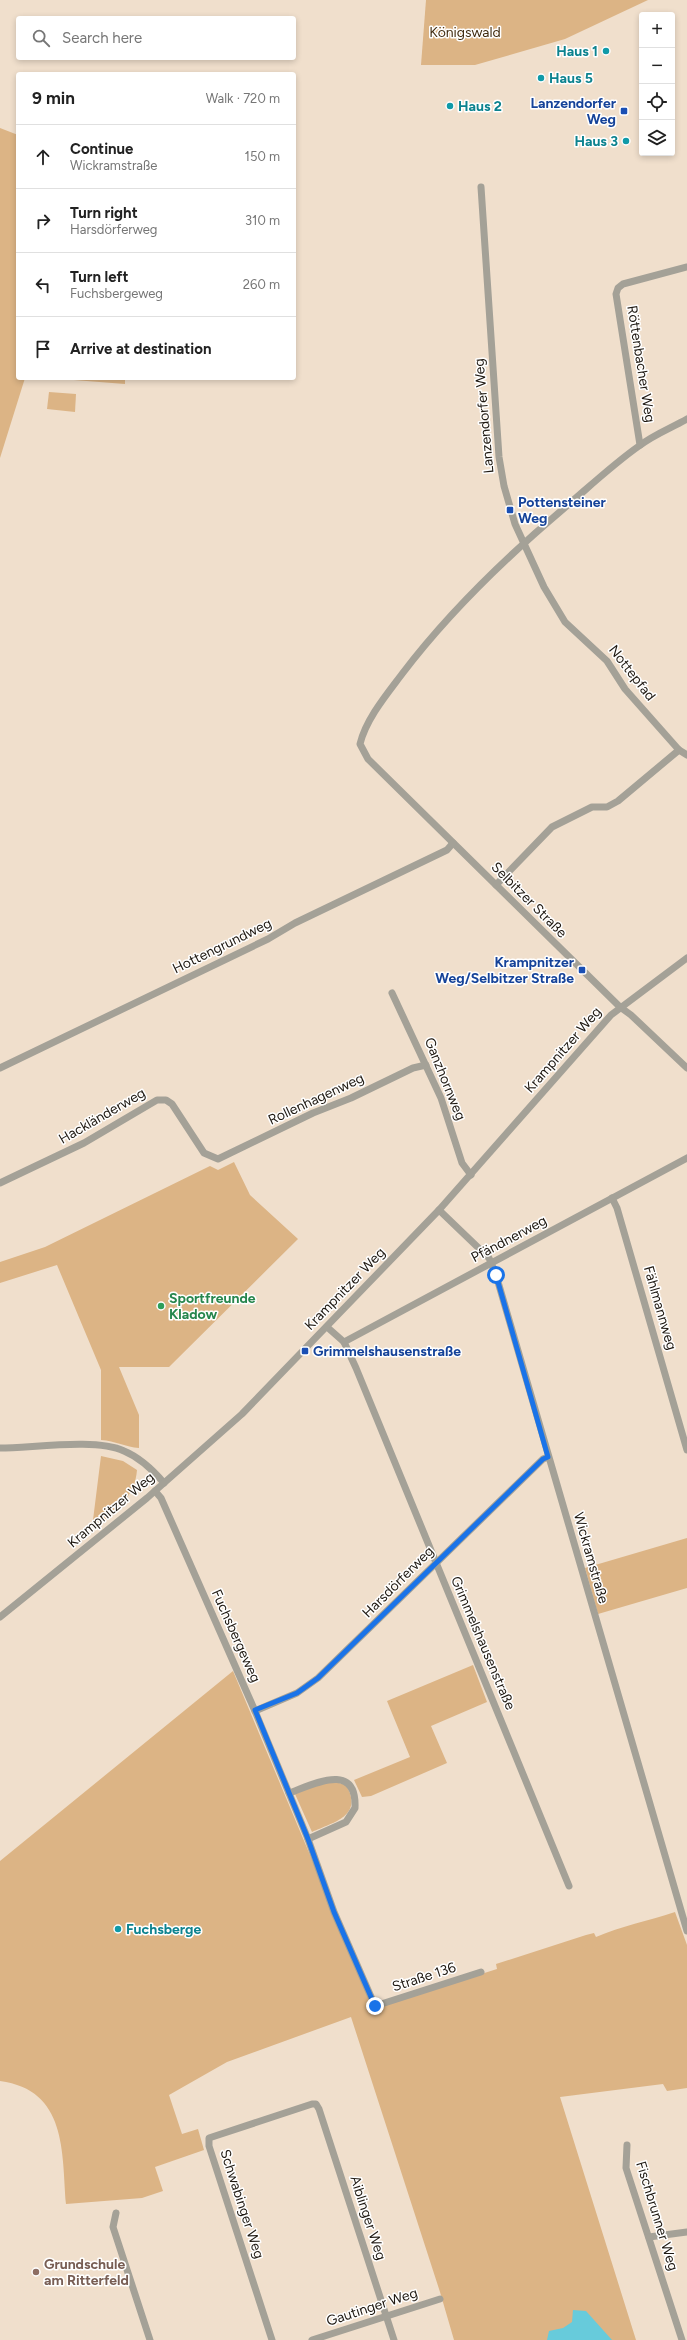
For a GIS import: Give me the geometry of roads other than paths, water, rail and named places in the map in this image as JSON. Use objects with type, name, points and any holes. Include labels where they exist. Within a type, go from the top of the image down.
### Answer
[{"type":"street","name":"Lanzendorfer Weg","points":[[482,187],[499,458],[510,510],[523,543]]},
{"type":"street","name":"Röttenbacher Weg","points":[[640,445],[616,294],[618,288],[623,284],[687,267]]},
{"type":"street","points":[[523,543],[640,445],[687,420]]},
{"type":"street","name":"Selbitzer Straße","points":[[523,543],[474,589],[433,635],[390,690],[368,724],[360,744],[368,759],[620,1007],[631,1015],[687,1068]]},
{"type":"street","name":"Nottepfad","points":[[523,543],[544,587],[566,622],[607,661],[625,689],[679,750],[687,755]]},
{"type":"street","points":[[496,885],[552,827],[592,807],[607,807],[618,801],[679,750]]},
{"type":"street","name":"Hottengrundweg","points":[[0,1068],[268,939],[295,923],[447,850],[453,843]]},
{"type":"street","name":"Krampnitzer Weg","points":[[0,1617],[155,1491],[236,1419],[439,1210],[620,1007],[687,958]]},
{"type":"street","name":"Ganzhornweg","points":[[392,993],[441,1098],[462,1163],[471,1175]]},
{"type":"street","name":"Rollenhagenweg","points":[[218,1159],[300,1119],[351,1098],[413,1068],[426,1065]]},
{"type":"street","name":"Hackländerweg","points":[[0,1183],[84,1143],[125,1120],[146,1105],[162,1099],[172,1104],[204,1153],[218,1159]]},
{"type":"street","name":"Pfändnerweg","points":[[344,1342],[492,1264],[687,1158]]},
{"type":"street","name":"Fählmannweg","points":[[612,1198],[617,1208],[687,1450]]},
{"type":"street","name":"Wickramstraße","points":[[439,1210],[492,1264],[687,1930]]},
{"type":"street","name":"Grimmelshausenstraße","points":[[327,1327],[344,1342],[569,1886]]},
{"type":"street","points":[[0,1448],[19,1446],[113,1447],[132,1454],[141,1460],[164,1483]]},
{"type":"street","name":"Harsdörferweg","points":[[255,1710],[297,1693],[318,1678],[537,1465],[548,1457]]},
{"type":"street","name":"Fuchsbergeweg","points":[[155,1491],[161,1498],[255,1710],[308,1839],[326,1891],[375,2006]]},
{"type":"street","points":[[289,1793],[326,1779],[335,1778],[348,1785],[353,1791],[355,1808],[346,1822],[308,1839]]},
{"type":"street","name":"Straße 136","points":[[375,2006],[481,1972]]},
{"type":"street","name":"Aiblinger Weg","points":[[316,2104],[394,2340]]},
{"type":"street","name":"Schwabinger Weg","points":[[272,2340],[209,2146],[209,2138],[316,2104]]},
{"type":"street","name":"Fischbrunner Weg","points":[[627,2145],[626,2168],[682,2340]]},
{"type":"street","points":[[116,2213],[113,2226],[150,2340]]},
{"type":"street","points":[[649,2237],[687,2232]]},
{"type":"street","name":"Gautinger Weg","points":[[312,2340],[440,2299]]},
{"type":"water","points":[[573,2310],[586,2311],[612,2340],[547,2340],[549,2331],[563,2328],[572,2322]]},
{"type":"place","name":"Haus 1","points":[[606,51]]},
{"type":"place","name":"Haus 5","points":[[541,78]]},
{"type":"place","name":"Haus 2","points":[[450,106]]},
{"type":"place","name":"Lanzendorfer Weg","points":[[624,111]]},
{"type":"place","name":"Haus 3","points":[[626,141]]},
{"type":"place","name":"Pottensteiner Weg","points":[[510,510]]},
{"type":"place","name":"Krampnitzer Weg/Selbitzer Straße","points":[[582,970]]},
{"type":"place","name":"Sportfreunde Kladow","points":[[161,1306]]},
{"type":"place","name":"Grimmelshausenstraße","points":[[305,1351]]},
{"type":"place","name":"Fuchsberge","points":[[118,1929]]},
{"type":"place","name":"Grundschule am Ritterfeld","points":[[36,2272]]},
{"type":"park label","name":"Königswald","points":[[465,32]]}]
